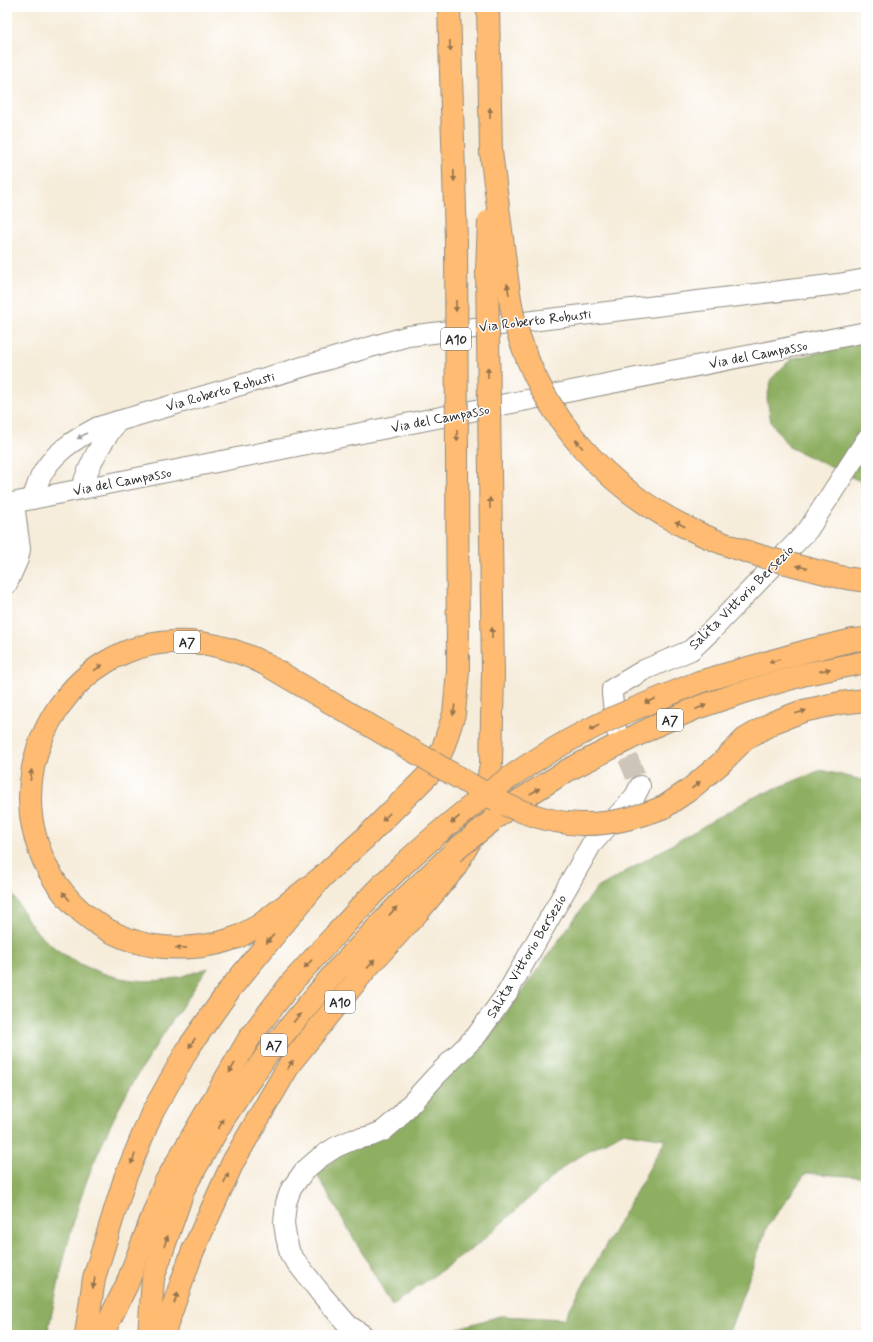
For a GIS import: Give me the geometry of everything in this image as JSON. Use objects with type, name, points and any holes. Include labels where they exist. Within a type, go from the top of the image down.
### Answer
[{"type":"highway","name":"A10","points":[[322,877],[366,838],[432,771],[443,748],[454,714],[458,671],[456,241],[448,7]]},
{"type":"highway","name":"A10","points":[[163,1335],[192,1253],[232,1162],[291,1062],[366,969],[454,870],[480,824],[491,764],[493,672],[487,271],[491,152],[488,7]]},
{"type":"highway","name":"A10","points":[[491,152],[508,286],[514,318],[524,350],[537,380],[553,408],[586,453],[605,472],[630,492],[656,510],[705,536],[731,546],[840,577],[866,581]]},
{"type":"highway","name":"A7","points":[[102,1335],[127,1284],[165,1183],[246,1043],[292,982],[392,875],[436,835],[500,784],[555,749],[610,718],[699,682],[807,651],[853,640],[866,639]]},
{"type":"highway","name":"A7","points":[[322,877],[260,925],[238,937],[219,943],[179,949],[158,947],[138,943],[119,936],[100,926],[69,900],[56,884],[38,848],[32,828],[30,808],[32,767],[46,728],[60,704],[83,679],[100,666],[116,657],[134,650],[152,644],[171,642],[190,642],[228,648],[265,664],[500,802],[519,811],[538,818],[559,822],[602,824],[623,821],[664,807],[689,790],[720,764],[745,739],[774,722],[802,711],[840,703],[866,700]]},
{"type":"highway","name":"A7","points":[[149,1335],[153,1278],[184,1188],[224,1118],[268,1053],[336,971],[404,899],[453,852],[512,805],[568,770],[664,722],[700,707],[741,693],[806,674],[866,662]]},
{"type":"highway","points":[[86,1335],[94,1278],[126,1178],[152,1113],[189,1047],[230,989],[322,877]]},
{"type":"street","name":"Via Roberto Robusti","points":[[18,502],[60,452],[82,435],[98,427],[408,336],[831,285],[866,279]]},
{"type":"street","name":"Via del Campasso","points":[[18,502],[866,332]]},
{"type":"street","points":[[81,489],[95,454],[103,440],[118,421]]},
{"type":"street","name":"Salita Vittorio Bersezio","points":[[616,730],[612,689],[644,670],[691,650],[712,630],[808,530],[866,440]]},
{"type":"street","points":[[7,584],[18,559],[20,549],[18,502]]},
{"type":"street","name":"Salita Vittorio Bersezio","points":[[363,1335],[348,1325],[290,1254],[284,1223],[286,1204],[291,1189],[304,1171],[319,1158],[336,1147],[352,1140],[371,1136],[383,1131],[396,1120],[436,1076],[477,1035],[508,993],[591,845],[634,796],[640,786]]},
{"type":"green space","points":[[863,342],[866,354],[866,484],[789,447],[771,422],[767,398],[772,378],[791,359]]},
{"type":"green space","points":[[821,770],[866,781],[866,1178],[806,1173],[767,1227],[728,1335],[434,1335],[500,1316],[564,1319],[666,1139],[622,1132],[567,1164],[476,1246],[392,1305],[316,1173],[477,1053],[596,889],[750,799]]},
{"type":"green space","points":[[7,886],[35,930],[64,955],[99,972],[137,980],[157,981],[176,978],[208,968],[164,1032],[144,1065],[117,1112],[98,1153],[74,1220],[47,1335],[7,1335]]},
{"type":"tunnel","points":[[616,730],[640,786]]}]
